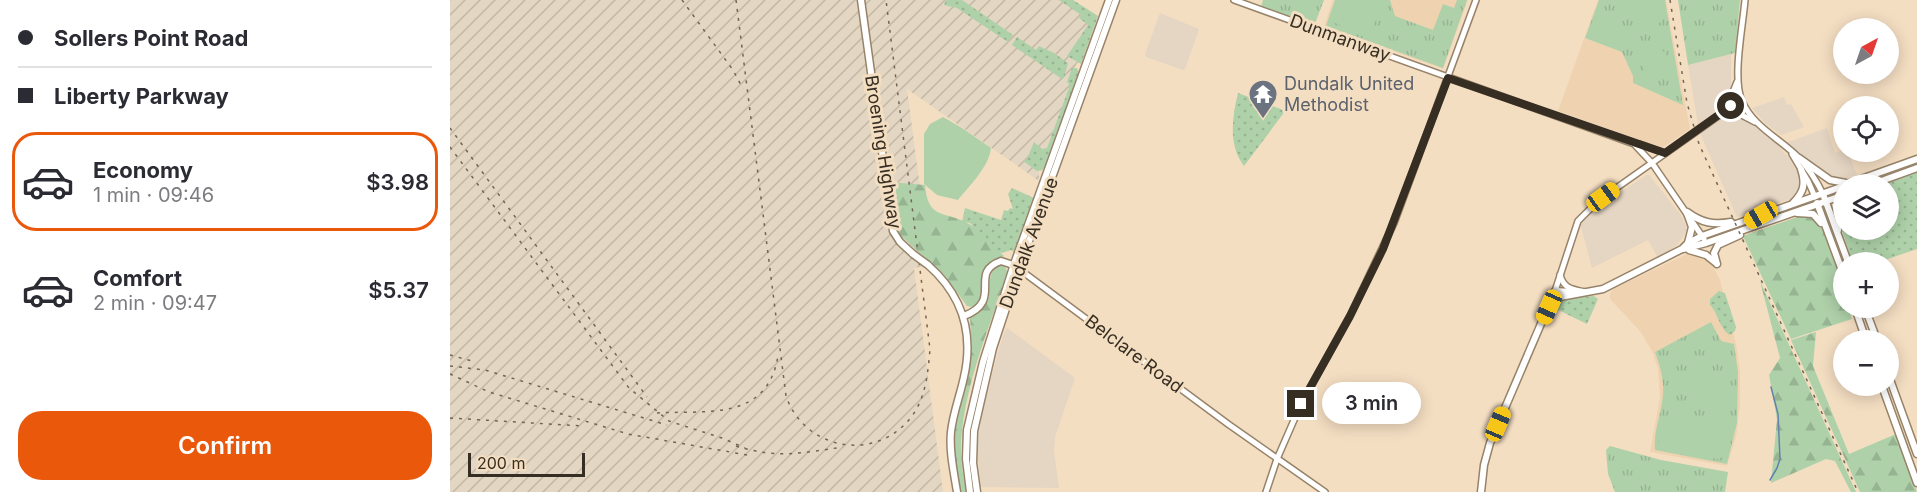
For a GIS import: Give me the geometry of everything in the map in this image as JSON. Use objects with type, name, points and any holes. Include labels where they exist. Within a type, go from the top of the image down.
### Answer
[{"type":"main road","name":"Broening Highway","points":[[861,0],[893,231],[900,242],[949,286],[964,316],[967,329],[967,356],[951,440],[957,492]]},
{"type":"main road","name":"Dundalk Avenue","points":[[970,492],[966,449],[967,430],[986,362],[1109,0]]},
{"type":"main road","name":"Dundalk Avenue","points":[[1017,267],[1116,0]]},
{"type":"main road","points":[[1799,159],[1833,180]]},
{"type":"main road","points":[[1875,174],[1917,159]]},
{"type":"main road","points":[[1899,175],[1917,168]]},
{"type":"main road","points":[[1792,205],[1804,190],[1804,177],[1801,169]]},
{"type":"main road","points":[[1549,307],[1566,296],[1610,286],[1702,236],[1833,190]]},
{"type":"main road","points":[[1823,194],[1833,221]]},
{"type":"main road","points":[[1815,197],[1835,252]]},
{"type":"main road","points":[[1684,247],[1706,243],[1833,199]]},
{"type":"main road","points":[[1687,212],[1708,224],[1743,220]]},
{"type":"main road","points":[[1684,247],[1690,238],[1692,227],[1687,212]]},
{"type":"main road","points":[[1793,213],[1815,216],[1829,236]]},
{"type":"main road","points":[[1706,243],[1710,237],[1761,215]]},
{"type":"main road","points":[[1684,247],[1706,255],[1717,264],[1714,253],[1718,244],[1756,226]]},
{"type":"main road","points":[[964,316],[976,311],[983,303],[986,273],[990,267],[1001,261],[1017,267]]},
{"type":"main road","points":[[1554,293],[1586,292]]},
{"type":"main road","points":[[1554,293],[1566,296]]},
{"type":"main road","points":[[1481,492],[1484,465],[1490,443],[1554,293]]},
{"type":"main road","name":"Dundalk Avenue","points":[[977,492],[973,463],[974,431],[986,362]]},
{"type":"main road","points":[[1886,396],[1917,483]]},
{"type":"main road","points":[[1896,396],[1917,453]]},
{"type":"street","name":"Dunmanway","points":[[1234,0],[1634,144],[1652,163],[1706,243]]},
{"type":"street","points":[[1266,492],[1277,459],[1306,395],[1350,316],[1383,249],[1476,0]]},
{"type":"street","points":[[1724,111],[1735,91],[1738,79],[1745,0]]},
{"type":"street","points":[[1738,79],[1741,100],[1758,124]]},
{"type":"street","points":[[1554,293],[1574,229],[1583,214],[1741,100]]},
{"type":"street","points":[[1718,115],[1734,111],[1758,124],[1799,159],[1823,194]]},
{"type":"street","points":[[1634,144],[1665,153]]},
{"type":"street","points":[[1787,148],[1815,197]]},
{"type":"street","name":"Belclare Road","points":[[1017,267],[1325,492]]},
{"type":"street","points":[[1560,274],[1562,282],[1568,288],[1586,292]]},
{"type":"shaded area","points":[[450,0],[1071,0],[1095,17],[1039,171],[1039,181],[907,89],[923,210],[1001,253],[914,268],[943,492],[450,492]]},
{"type":"shaded area","points":[[1333,0],[1468,0],[1443,69],[1324,26]]},
{"type":"shaded area","points":[[1598,0],[1666,0],[1690,129],[1662,148],[1558,111]]},
{"type":"shaded area","points":[[1160,13],[1199,29],[1183,70],[1146,57],[1145,54]]},
{"type":"shaded area","points":[[1731,54],[1731,93],[1720,108],[1698,124],[1688,65]]},
{"type":"shaded area","points":[[1784,97],[1787,105],[1791,104],[1804,127],[1781,135],[1765,123],[1752,108]]},
{"type":"shaded area","points":[[1728,113],[1737,113],[1742,116],[1777,144],[1803,181],[1799,194],[1791,199],[1737,217],[1699,131]]},
{"type":"shaded area","points":[[1827,128],[1833,147],[1833,162],[1852,162],[1857,174],[1833,174],[1832,178],[1786,143]]},
{"type":"shaded area","points":[[1648,174],[1681,215],[1687,228],[1684,235],[1677,245],[1658,258],[1648,240],[1592,268],[1580,223],[1598,207]]},
{"type":"shaded area","points":[[1691,252],[1709,258],[1720,280],[1736,344],[1740,370],[1740,406],[1736,437],[1727,466],[1650,452],[1660,397],[1658,369],[1652,351],[1640,331],[1610,299],[1613,289]]},
{"type":"shaded area","points":[[1007,328],[1075,378],[1055,437],[1054,451],[1059,488],[981,487],[977,451],[982,412]]},
{"type":"green space","points":[[946,0],[962,0],[1013,35],[1008,42],[957,8],[944,5]]},
{"type":"green space","points":[[1059,0],[1073,0],[1098,16],[1081,64],[1067,56],[1088,25],[1079,18],[1081,15]]},
{"type":"green space","points":[[1263,0],[1324,0],[1314,26],[1261,7]]},
{"type":"green space","points":[[1335,0],[1390,0],[1395,16],[1433,30],[1443,4],[1454,8],[1457,0],[1467,0],[1443,68],[1326,26]]},
{"type":"green space","points":[[1338,0],[1370,0],[1378,16],[1368,37],[1333,22],[1332,18]]},
{"type":"green space","points":[[1599,0],[1665,0],[1683,105],[1633,83],[1633,76],[1622,52],[1585,38]]},
{"type":"green space","points":[[1651,0],[1659,2],[1661,22],[1653,26],[1644,26],[1635,16],[1638,4]]},
{"type":"green space","points":[[1678,0],[1740,0],[1735,53],[1688,65]]},
{"type":"green space","points":[[1594,16],[1621,26],[1614,47],[1587,37]]},
{"type":"green space","points":[[1017,37],[1036,50],[1039,46],[1068,63],[1064,78],[1062,79],[1012,45]]},
{"type":"green space","points":[[1656,45],[1667,56],[1669,68],[1664,77],[1648,77],[1641,62],[1647,49]]},
{"type":"green space","points":[[1072,68],[1077,68],[1080,75],[1045,167],[1037,171],[1023,161],[1027,159],[1034,142],[1042,149],[1047,148],[1070,85],[1067,82]]},
{"type":"green space","points":[[1238,93],[1283,110],[1283,114],[1244,166],[1233,140],[1234,112]]},
{"type":"green space","points":[[943,117],[991,148],[983,169],[958,200],[937,195],[924,184],[924,134],[930,124]]},
{"type":"green space","points":[[1917,172],[1917,249],[1899,255],[1899,252],[1849,252],[1845,240],[1899,240],[1899,179]]},
{"type":"green space","points":[[890,182],[925,185],[930,204],[934,209],[974,227],[1004,256],[988,265],[982,295],[973,307],[967,306],[945,276],[899,234],[895,225]]},
{"type":"green space","points":[[1012,188],[1034,198],[1014,252],[1011,250],[1002,253],[994,249],[970,223],[962,222],[965,208],[1001,220],[1004,210],[1013,209],[1008,194]]},
{"type":"green space","points":[[1803,215],[1814,217],[1821,224],[1833,258],[1833,318],[1852,319],[1791,339],[1743,236]]},
{"type":"green space","points":[[998,265],[1004,265],[1008,273],[971,384],[962,429],[961,451],[966,492],[959,492],[953,442],[954,426],[972,348],[970,318],[988,300],[991,274]]},
{"type":"green space","points":[[1760,281],[1856,492],[1851,492],[1835,461],[1826,459],[1771,483],[1777,419],[1769,375],[1780,358]]},
{"type":"green space","points":[[1719,291],[1725,293],[1736,327],[1730,335],[1710,305],[1710,299]]},
{"type":"green space","points":[[1594,296],[1598,299],[1587,324],[1552,307],[1564,298]]},
{"type":"green space","points":[[1711,322],[1721,341],[1734,344],[1738,372],[1737,423],[1727,464],[1655,450],[1663,388],[1655,352]]},
{"type":"green space","points":[[1816,332],[1813,366],[1849,454],[1896,434],[1917,492],[1860,492],[1791,340]]},
{"type":"green space","points":[[1690,374],[1727,377],[1728,412],[1711,410],[1698,403],[1691,391]]},
{"type":"green space","points":[[1674,416],[1691,422],[1693,437],[1695,430],[1713,420],[1730,427],[1723,457],[1718,459],[1694,455],[1692,446],[1687,455],[1661,449],[1658,445],[1663,424]]},
{"type":"green space","points":[[1610,446],[1661,460],[1728,472],[1725,492],[1615,492],[1608,474],[1606,450]]},
{"type":"waterway","points":[[1770,480],[1780,459],[1778,414],[1771,387]]},
{"type":"railway","points":[[682,0],[733,70],[743,89]]},
{"type":"railway","points":[[736,0],[786,396],[795,415],[809,429],[825,439],[843,444],[862,445],[880,440],[897,431],[917,409],[927,375],[930,349],[886,0]]},
{"type":"railway","points":[[1670,0],[1687,103],[1699,144],[1858,492]]},
{"type":"railway","points":[[450,128],[647,397]]},
{"type":"railway","points":[[450,147],[629,388],[669,421],[745,448]]},
{"type":"railway","points":[[450,355],[472,361]]},
{"type":"railway","points":[[657,413],[714,411],[748,402],[761,392],[772,377],[778,356]]},
{"type":"railway","points":[[450,366],[485,370],[667,425]]},
{"type":"railway","points":[[450,374],[489,392],[628,434],[747,455]]},
{"type":"railway","points":[[450,418],[582,426]]},
{"type":"railway","points":[[736,446],[777,454],[843,447]]},
{"type":"place","name":"Dundalk United Methodist","points":[[1263,120]]},
{"type":"route","points":[[1301,404],[1350,316],[1383,249],[1448,78],[1665,153],[1731,106]]}]
